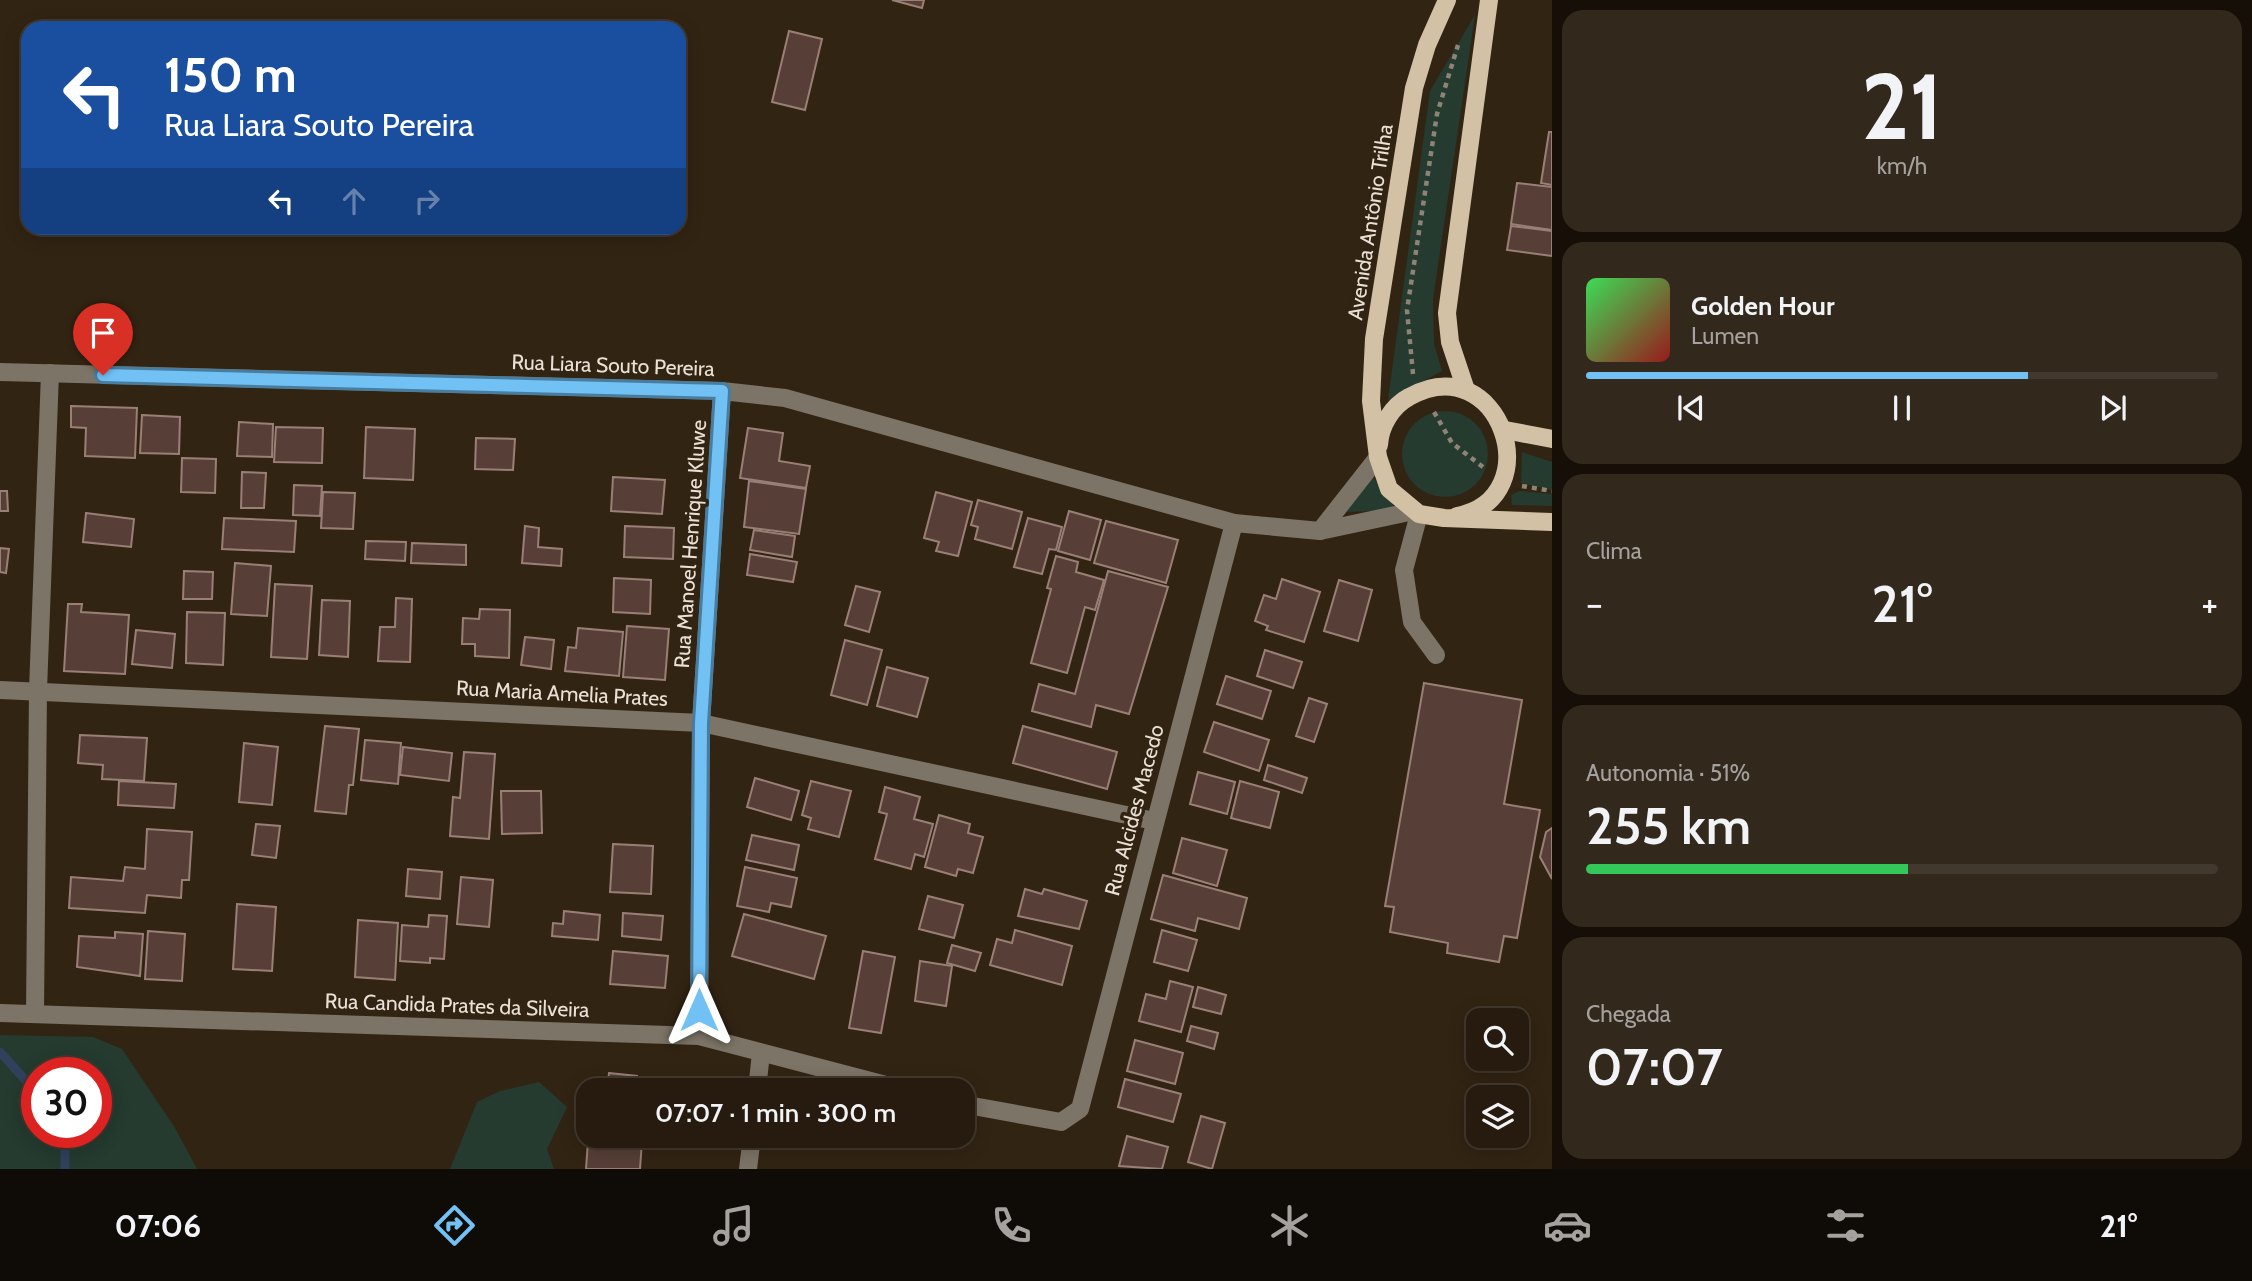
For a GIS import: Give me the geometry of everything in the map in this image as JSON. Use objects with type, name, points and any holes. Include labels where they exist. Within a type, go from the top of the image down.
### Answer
[{"type":"main road","name":"Avenida Antônio Trilha","points":[[1417,513],[1389,489],[1378,457],[1371,401],[1374,339],[1414,89],[1427,45],[1447,0]]},
{"type":"main road","points":[[1466,390],[1450,342],[1447,313],[1489,0]]},
{"type":"main road","points":[[1378,457],[1380,436],[1388,416],[1403,400],[1422,390],[1444,386],[1466,390],[1490,406],[1505,430],[1509,456],[1503,481],[1488,501],[1467,514],[1444,518]]},
{"type":"main road","points":[[1505,430],[1552,439]]},
{"type":"main road","points":[[1417,513],[1444,518],[1552,522]]},
{"type":"street","name":"Rua Liara Souto Pereira","points":[[0,372],[722,391],[785,398],[1234,523],[1320,531],[1417,513]]},
{"type":"street","points":[[35,1014],[38,690],[50,373]]},
{"type":"street","name":"Rua Manoel Henrique Kluwe","points":[[699,1036],[701,723],[722,391]]},
{"type":"street","points":[[1320,531],[1378,457]]},
{"type":"street","points":[[1417,513],[1404,570],[1412,622],[1436,655]]},
{"type":"street","name":"Rua Alcides Macedo","points":[[975,1106],[1061,1122],[1080,1109],[1234,523]]},
{"type":"street","name":"Rua Maria Amelia Prates","points":[[0,690],[701,723],[1154,821]]},
{"type":"street","name":"Rua Candida Prates da Silveira","points":[[0,1013],[699,1036],[858,1078]]},
{"type":"street","points":[[758,1078],[761,1053]]},
{"type":"street","points":[[748,1169],[751,1148]]},
{"type":"path","points":[[1452,443],[1413,375],[1407,310],[1437,114],[1460,38]]},
{"type":"green space","points":[[1475,15],[1433,299],[1434,344],[1442,371],[1388,400],[1430,91]]},
{"type":"green space","points":[[1445,411],[1462,414],[1476,423],[1485,437],[1488,454],[1485,471],[1476,485],[1462,494],[1445,497],[1428,494],[1414,485],[1405,471],[1402,454],[1405,437],[1414,423],[1428,414]]},
{"type":"green space","points":[[1522,452],[1552,462],[1552,490],[1521,483]]},
{"type":"green space","points":[[1370,473],[1393,505],[1393,510],[1347,512]]},
{"type":"green space","points":[[1520,491],[1552,494],[1552,506],[1512,505],[1511,495]]},
{"type":"green space","points":[[0,1035],[93,1037],[122,1049],[175,1128],[197,1169],[0,1169]]},
{"type":"green space","points":[[539,1082],[567,1107],[547,1149],[554,1169],[450,1169],[477,1102],[500,1091]]},
{"type":"building","points":[[892,0],[924,0],[922,8]]},
{"type":"building","points":[[789,31],[822,39],[805,110],[772,102]]},
{"type":"building","points":[[1549,132],[1552,132],[1552,185],[1541,183]]},
{"type":"building","points":[[1517,183],[1552,187],[1552,230],[1511,224]]},
{"type":"building","points":[[1511,226],[1552,231],[1552,256],[1507,250]]},
{"type":"building","points":[[71,406],[137,408],[135,458],[85,456],[86,428],[71,427]]},
{"type":"building","points":[[142,415],[180,417],[179,454],[140,453]]},
{"type":"building","points":[[239,422],[273,424],[272,457],[237,456]]},
{"type":"building","points":[[276,427],[323,428],[322,463],[274,462]]},
{"type":"building","points":[[366,427],[415,429],[413,480],[364,478]]},
{"type":"building","points":[[748,428],[783,433],[779,461],[810,466],[806,488],[740,478]]},
{"type":"building","points":[[476,438],[515,439],[513,470],[475,469]]},
{"type":"building","points":[[182,458],[216,459],[215,493],[181,492]]},
{"type":"building","points":[[242,472],[266,473],[264,508],[241,508]]},
{"type":"building","points":[[613,477],[665,480],[662,514],[611,511]]},
{"type":"building","points":[[749,481],[806,489],[799,534],[744,527]]},
{"type":"building","points":[[294,485],[322,486],[320,516],[293,515]]},
{"type":"building","points":[[0,491],[7,491],[8,511],[0,511]]},
{"type":"building","points":[[323,492],[355,493],[353,529],[321,528]]},
{"type":"building","points":[[936,492],[972,502],[958,556],[936,551],[939,542],[924,538]]},
{"type":"building","points":[[978,500],[1022,512],[1012,549],[975,539],[978,527],[971,525]]},
{"type":"building","points":[[1069,511],[1101,520],[1090,560],[1058,551]]},
{"type":"building","points":[[86,513],[134,519],[131,547],[83,542]]},
{"type":"building","points":[[224,518],[296,521],[294,552],[222,549]]},
{"type":"building","points":[[1028,518],[1062,527],[1056,550],[1049,549],[1042,574],[1014,567]]},
{"type":"building","points":[[1106,521],[1178,540],[1166,583],[1094,563]]},
{"type":"building","points":[[525,526],[539,528],[538,547],[562,549],[561,566],[522,563]]},
{"type":"building","points":[[625,526],[674,528],[673,559],[624,557]]},
{"type":"building","points":[[754,530],[795,536],[792,557],[750,550]]},
{"type":"building","points":[[366,541],[406,542],[405,561],[365,559]]},
{"type":"building","points":[[412,543],[466,545],[466,565],[411,563]]},
{"type":"building","points":[[0,548],[9,549],[6,573],[0,572]]},
{"type":"building","points":[[750,554],[797,562],[793,582],[747,575]]},
{"type":"building","points":[[1056,556],[1078,562],[1076,572],[1104,580],[1095,610],[1085,607],[1067,673],[1031,663],[1051,589],[1047,588]]},
{"type":"building","points":[[235,563],[271,566],[267,616],[231,614]]},
{"type":"building","points":[[184,571],[213,572],[212,599],[183,599]]},
{"type":"building","points":[[1108,571],[1168,587],[1129,714],[1096,705],[1091,727],[1032,711],[1039,684],[1075,694]]},
{"type":"building","points":[[614,578],[651,580],[650,614],[613,612]]},
{"type":"building","points":[[1282,579],[1320,592],[1304,642],[1266,630],[1268,626],[1255,621],[1264,595],[1276,599]]},
{"type":"building","points":[[1339,580],[1372,590],[1358,641],[1324,631]]},
{"type":"building","points":[[275,584],[312,586],[307,659],[271,657]]},
{"type":"building","points":[[856,586],[880,592],[869,632],[845,625]]},
{"type":"building","points":[[396,598],[412,599],[410,662],[378,661],[380,627],[395,627]]},
{"type":"building","points":[[322,600],[350,601],[348,657],[319,655]]},
{"type":"building","points":[[68,604],[82,604],[81,612],[129,615],[125,674],[64,671]]},
{"type":"building","points":[[480,609],[510,610],[509,658],[475,656],[475,644],[462,644],[463,618],[479,619]]},
{"type":"building","points":[[187,612],[225,613],[223,665],[186,663]]},
{"type":"building","points":[[627,626],[669,629],[665,680],[623,677]]},
{"type":"building","points":[[578,628],[623,632],[619,676],[565,671],[568,647],[576,648]]},
{"type":"building","points":[[136,630],[175,634],[172,668],[132,664]]},
{"type":"building","points":[[525,637],[554,640],[551,669],[521,665]]},
{"type":"building","points":[[845,640],[882,650],[867,705],[831,695]]},
{"type":"building","points":[[1265,650],[1302,662],[1293,688],[1257,676]]},
{"type":"building","points":[[887,667],[928,678],[917,717],[877,706]]},
{"type":"building","points":[[1226,676],[1271,691],[1262,719],[1217,704]]},
{"type":"building","points":[[1424,683],[1522,700],[1504,804],[1540,810],[1517,938],[1504,936],[1499,962],[1447,953],[1448,943],[1390,932],[1394,907],[1385,906]]},
{"type":"building","points":[[1309,698],[1327,704],[1314,742],[1296,736]]},
{"type":"building","points":[[1214,722],[1269,740],[1259,771],[1204,752]]},
{"type":"building","points":[[325,726],[359,729],[353,785],[349,785],[346,814],[315,811]]},
{"type":"building","points":[[1023,726],[1117,752],[1107,789],[1013,763]]},
{"type":"building","points":[[80,735],[147,738],[144,781],[102,779],[103,765],[78,763]]},
{"type":"building","points":[[365,740],[401,743],[398,784],[361,780]]},
{"type":"building","points":[[244,743],[278,747],[272,805],[239,802]]},
{"type":"building","points":[[403,747],[452,753],[449,781],[400,775]]},
{"type":"building","points":[[464,752],[495,754],[489,839],[450,836],[453,797],[460,798]]},
{"type":"building","points":[[1268,765],[1307,778],[1302,793],[1264,780]]},
{"type":"building","points":[[1198,772],[1235,782],[1227,814],[1190,804]]},
{"type":"building","points":[[755,778],[799,791],[791,820],[747,807]]},
{"type":"building","points":[[119,781],[176,784],[174,808],[118,805]]},
{"type":"building","points":[[811,781],[851,791],[839,837],[808,829],[811,818],[802,815]]},
{"type":"building","points":[[1240,781],[1279,792],[1270,828],[1231,818]]},
{"type":"building","points":[[885,787],[920,797],[914,819],[933,824],[924,857],[915,854],[911,869],[875,859],[887,814],[879,812]]},
{"type":"building","points":[[501,791],[541,791],[542,833],[502,834]]},
{"type":"building","points":[[939,815],[970,824],[968,833],[983,837],[973,873],[958,869],[956,876],[925,867]]},
{"type":"building","points":[[256,824],[280,826],[276,858],[252,855]]},
{"type":"building","points":[[1552,828],[1552,879],[1540,857],[1546,832]]},
{"type":"building","points":[[147,829],[192,832],[189,880],[182,880],[181,898],[147,895],[145,913],[69,908],[71,877],[123,881],[125,867],[145,869]]},
{"type":"building","points":[[752,835],[799,845],[794,870],[746,860]]},
{"type":"building","points":[[1182,838],[1227,850],[1217,886],[1173,873]]},
{"type":"building","points":[[613,844],[653,846],[651,894],[610,892]]},
{"type":"building","points":[[745,867],[797,878],[791,907],[771,903],[769,912],[737,906]]},
{"type":"building","points":[[408,869],[442,872],[440,899],[406,896]]},
{"type":"building","points":[[1163,875],[1247,898],[1239,929],[1198,918],[1195,931],[1151,919]]},
{"type":"building","points":[[461,877],[493,880],[489,927],[457,924]]},
{"type":"building","points":[[1025,889],[1042,894],[1044,889],[1087,901],[1079,929],[1018,916]]},
{"type":"building","points":[[928,896],[963,905],[954,938],[919,929]]},
{"type":"building","points":[[237,904],[276,907],[272,971],[233,969]]},
{"type":"building","points":[[564,911],[600,915],[598,940],[552,936],[553,923],[563,924]]},
{"type":"building","points":[[623,913],[663,916],[661,940],[622,936]]},
{"type":"building","points":[[744,914],[826,936],[814,979],[732,956]]},
{"type":"building","points":[[429,915],[447,916],[444,959],[430,958],[430,963],[400,961],[402,925],[428,927]]},
{"type":"building","points":[[358,920],[398,923],[395,980],[355,977]]},
{"type":"building","points":[[1015,930],[1072,946],[1062,985],[990,965],[997,939],[1012,943]]},
{"type":"building","points":[[1162,930],[1197,940],[1188,971],[1154,962]]},
{"type":"building","points":[[148,931],[185,934],[182,981],[145,979]]},
{"type":"building","points":[[115,932],[143,934],[140,976],[77,967],[79,936],[115,938]]},
{"type":"building","points":[[952,945],[981,953],[975,971],[947,963]]},
{"type":"building","points":[[613,951],[668,956],[665,988],[610,984]]},
{"type":"building","points":[[863,951],[895,957],[881,1033],[849,1028]]},
{"type":"building","points":[[920,961],[952,966],[946,1006],[915,1001]]},
{"type":"building","points":[[1170,981],[1193,987],[1181,1032],[1139,1021],[1146,994],[1166,999]]},
{"type":"building","points":[[1198,987],[1226,995],[1221,1014],[1193,1007]]},
{"type":"building","points":[[1191,1026],[1218,1033],[1214,1049],[1187,1041]]},
{"type":"building","points":[[1135,1040],[1183,1053],[1175,1084],[1127,1071]]},
{"type":"building","points":[[609,1073],[637,1076],[637,1078],[608,1078]]},
{"type":"building","points":[[1125,1079],[1181,1094],[1173,1122],[1118,1107]]},
{"type":"building","points":[[1201,1116],[1225,1123],[1212,1169],[1188,1162]]},
{"type":"building","points":[[1127,1136],[1168,1147],[1162,1169],[1119,1166]]},
{"type":"building","points":[[588,1148],[642,1148],[640,1169],[586,1169]]},
{"type":"waterway","points":[[0,1052],[21,1075]]},
{"type":"waterway","points":[[65,1148],[65,1169]]},
{"type":"route","points":[[103,375],[722,391],[701,723],[699,1010]]}]
